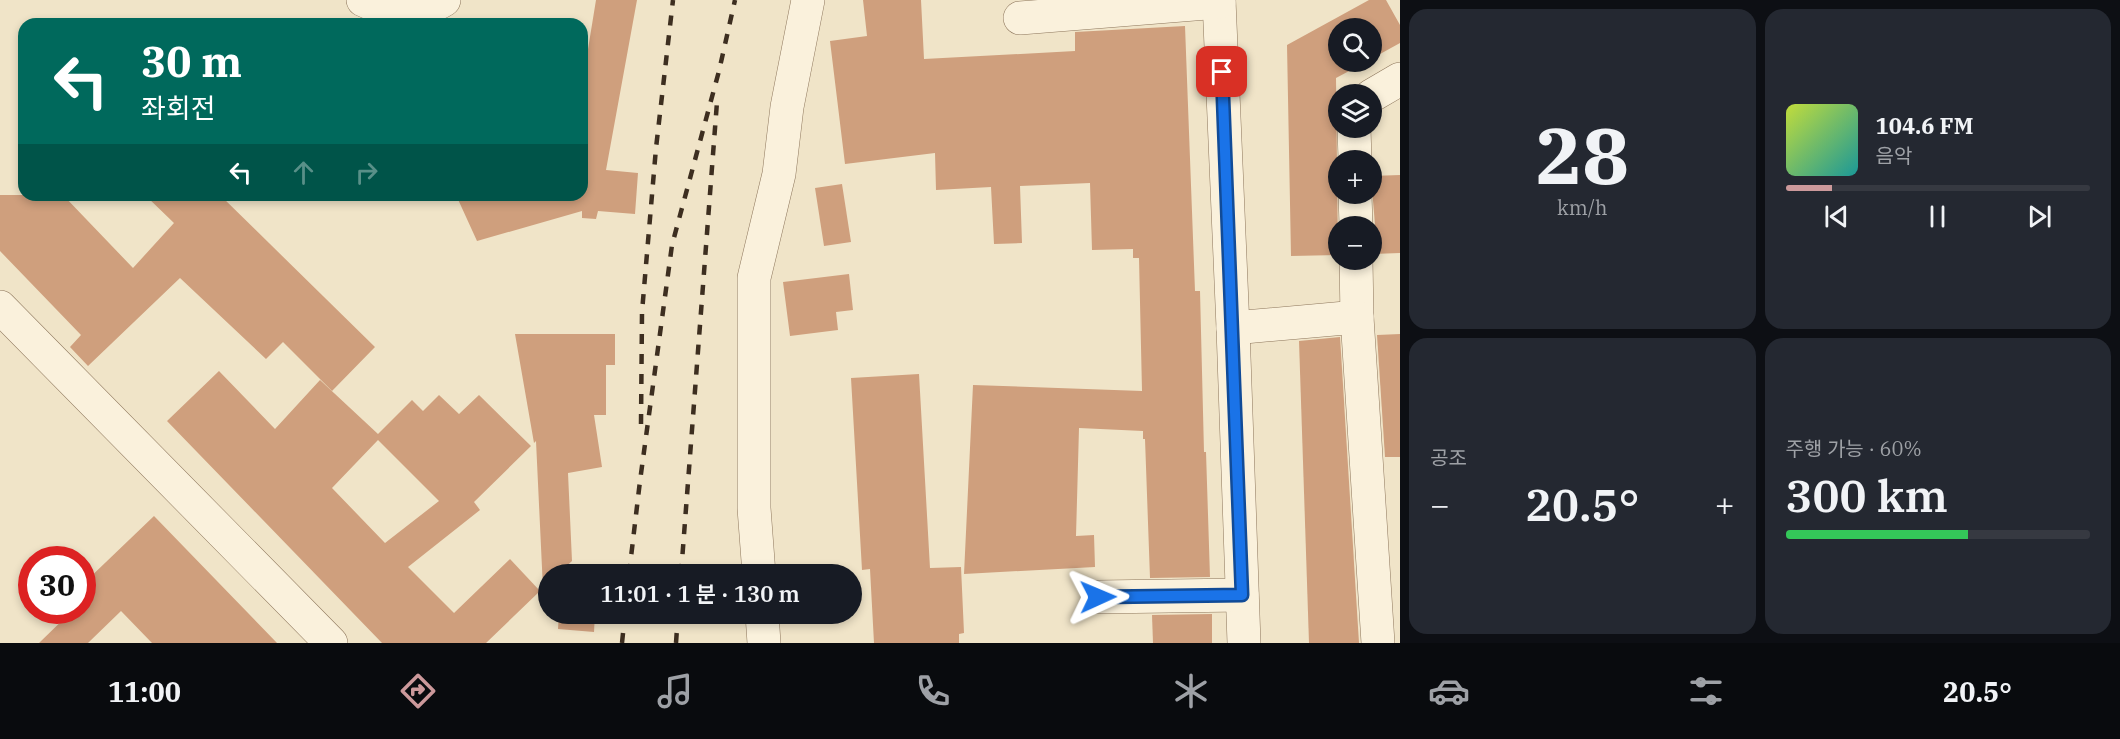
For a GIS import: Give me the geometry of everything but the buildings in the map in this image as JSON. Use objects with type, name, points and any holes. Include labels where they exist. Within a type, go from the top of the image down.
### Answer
[{"type":"street","points":[[363,0],[403,11],[438,4],[444,0]]},
{"type":"street","points":[[758,564],[754,508],[754,278],[779,174],[787,106],[808,0]]},
{"type":"street","points":[[1020,18],[1219,1],[1244,643]]},
{"type":"street","points":[[1382,90],[1400,79]]},
{"type":"street","points":[[1356,270],[1357,317],[1378,643]]},
{"type":"street","points":[[0,307],[331,643]]},
{"type":"street","points":[[1233,328],[1357,317]]},
{"type":"street","points":[[1098,597],[1242,595]]},
{"type":"street","points":[[763,624],[764,643]]},
{"type":"railway","points":[[641,424],[642,312],[656,148],[673,0]]},
{"type":"railway","points":[[630,564],[672,245],[719,71],[735,0]]},
{"type":"railway","points":[[682,564],[717,102]]},
{"type":"railway","points":[[622,643],[624,624]]},
{"type":"railway","points":[[676,643],[677,624]]},
{"type":"route","points":[[1098,597],[1242,595],[1222,72]]}]
